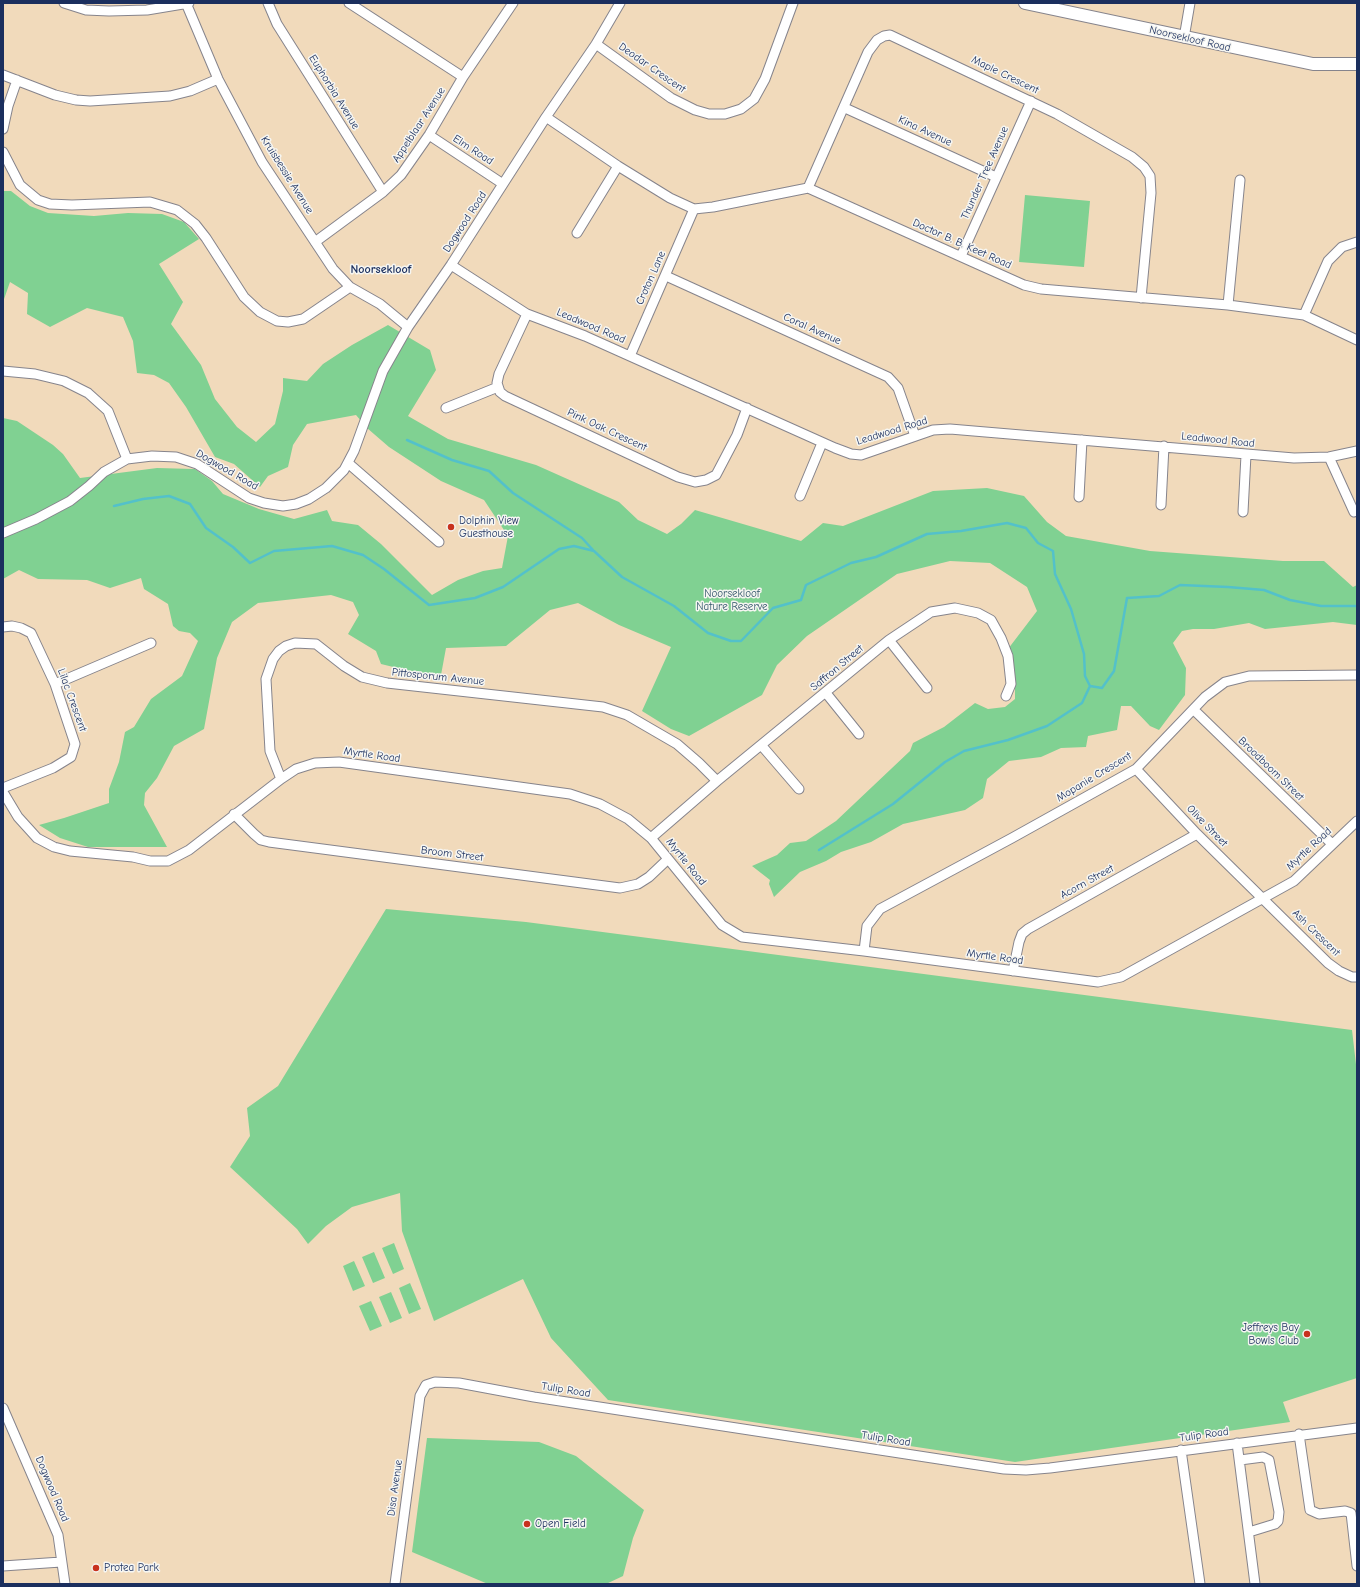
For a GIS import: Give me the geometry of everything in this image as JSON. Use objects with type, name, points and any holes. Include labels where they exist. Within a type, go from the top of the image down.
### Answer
[{"type":"street","points":[[64,3],[86,10],[109,11],[147,10],[187,3]]},
{"type":"street","name":"Kruisbessie Avenue","points":[[187,3],[218,78],[262,162],[333,269],[350,287],[380,304],[408,327]]},
{"type":"street","name":"Euphorbia Avenue","points":[[268,3],[277,24],[383,192]]},
{"type":"street","points":[[349,3],[463,77]]},
{"type":"street","name":"Dogwood Road","points":[[3,533],[36,519],[70,501],[104,472],[127,459],[152,456],[176,457],[197,464],[249,498],[264,503],[283,506],[296,504],[309,499],[326,488],[344,470],[348,463],[354,451],[383,371],[408,327],[452,265],[546,118],[596,44],[620,3]]},
{"type":"street","name":"Deodar Crescent","points":[[596,44],[671,98],[695,110],[709,114],[726,114],[741,109],[754,99],[765,79],[793,3]]},
{"type":"street","name":"Noorsekloof Road","points":[[1025,3],[1096,17],[1184,38],[1313,64],[1357,64]]},
{"type":"street","points":[[1184,38],[1190,3]]},
{"type":"street","name":"Appelblaar Avenue","points":[[315,242],[383,192],[401,175],[429,135],[463,77],[510,4]]},
{"type":"street","name":"Maple Crescent","points":[[808,188],[872,46],[884,36],[890,35],[1031,101],[1132,157],[1147,171],[1151,181],[1151,193],[1141,298]]},
{"type":"street","points":[[3,75],[55,95],[76,100],[90,101],[170,96],[190,91],[218,78]]},
{"type":"street","points":[[3,129],[8,106],[17,80]]},
{"type":"street","name":"Thunder Tree Avenue","points":[[961,256],[1031,101]]},
{"type":"street","name":"Kina Avenue","points":[[845,108],[996,177]]},
{"type":"street","points":[[546,118],[618,166],[670,198],[694,209],[713,207],[808,188]]},
{"type":"street","name":"Elm Road","points":[[429,135],[503,184]]},
{"type":"street","points":[[3,152],[20,185],[38,200],[50,204],[72,205],[150,202],[177,210],[191,221],[206,238],[244,297],[260,312],[277,320],[288,322],[303,319],[350,287]]},
{"type":"street","points":[[577,233],[618,166]]},
{"type":"street","points":[[1228,305],[1240,180]]},
{"type":"street","name":"Doctor B. B. Keet Road","points":[[808,188],[961,256],[1024,286],[1041,289],[1228,305],[1304,315],[1357,340]]},
{"type":"street","name":"Croton Lane","points":[[630,356],[694,209]]},
{"type":"street","points":[[1304,315],[1328,261],[1342,247],[1357,242]]},
{"type":"street","name":"Leadwood Road","points":[[452,265],[527,314],[585,336],[822,443],[851,454],[861,455],[933,430],[950,429],[1294,458],[1328,457],[1357,451]]},
{"type":"street","name":"Coral Avenue","points":[[666,276],[888,377],[898,388],[915,436]]},
{"type":"street","points":[[446,408],[498,387],[499,374],[527,314]]},
{"type":"street","points":[[3,371],[36,374],[57,379],[88,393],[108,411],[127,459]]},
{"type":"street","name":"Pink Oak Crescent","points":[[498,387],[500,392],[505,396],[691,482],[706,480],[718,472],[737,436],[747,408]]},
{"type":"street","points":[[1079,497],[1082,440]]},
{"type":"street","points":[[800,496],[822,443]]},
{"type":"street","points":[[1161,505],[1164,446]]},
{"type":"street","points":[[1243,512],[1246,455]]},
{"type":"street","points":[[1328,457],[1354,512]]},
{"type":"street","points":[[348,463],[439,542]]},
{"type":"street","name":"Saffron Street","points":[[651,838],[717,781],[762,746],[889,640],[931,612],[955,608],[978,612],[991,620],[1001,638],[1008,656],[1011,684],[1006,696]]},
{"type":"street","name":"Lilac Crescent","points":[[3,627],[16,627],[31,633],[55,684],[75,744],[71,757],[53,768],[3,788]]},
{"type":"street","points":[[889,640],[927,688]]},
{"type":"street","points":[[55,684],[151,643]]},
{"type":"street","name":"Pittosporum Avenue","points":[[281,779],[270,751],[266,680],[268,670],[279,650],[295,643],[316,644],[344,666],[362,677],[387,683],[603,707],[627,715],[677,744],[717,781]]},
{"type":"street","name":"Mopanie Crescent","points":[[864,951],[867,926],[875,914],[885,905],[1012,838],[1136,769],[1214,688],[1236,678],[1249,676],[1357,675]]},
{"type":"street","points":[[826,693],[859,734]]},
{"type":"street","name":"Broodboom Street","points":[[1194,710],[1332,844]]},
{"type":"street","points":[[762,746],[799,789]]},
{"type":"street","name":"Myrtle Road","points":[[3,792],[18,817],[37,838],[54,847],[70,851],[133,857],[150,861],[168,861],[190,850],[234,814],[281,779],[305,765],[339,762],[570,794],[600,804],[628,819],[651,838],[722,925],[742,938],[864,951],[1098,982],[1113,980],[1263,899],[1294,880],[1357,821]]},
{"type":"street","name":"Olive Street","points":[[1136,769],[1197,834],[1263,899]]},
{"type":"street","name":"Broom Street","points":[[234,814],[261,840],[269,842],[620,888],[638,884],[649,877],[668,859]]},
{"type":"street","name":"Acorn Street","points":[[1013,971],[1019,942],[1022,934],[1028,929],[1197,834]]},
{"type":"street","name":"Ash Crescent","points":[[1263,899],[1328,963],[1339,971],[1352,977],[1357,977]]},
{"type":"street","name":"Tulip Road","points":[[420,1396],[421,1390],[430,1383],[459,1384],[540,1398],[1004,1469],[1026,1470],[1299,1434],[1357,1428]]},
{"type":"street","name":"Disa Avenue","points":[[395,1584],[420,1396]]},
{"type":"street","name":"Dogwood Road","points":[[3,1408],[58,1534],[65,1584]]},
{"type":"street","points":[[1299,1434],[1310,1510],[1319,1514],[1345,1511],[1350,1513],[1357,1566]]},
{"type":"street","points":[[1237,1443],[1255,1584]]},
{"type":"street","points":[[1181,1450],[1200,1584]]},
{"type":"street","points":[[1240,1460],[1263,1457],[1269,1460],[1279,1516],[1275,1524],[1249,1532]]},
{"type":"street","points":[[3,1566],[61,1562]]},
{"type":"green space","name":"Noorsekloof Nature Reserve","points":[[3,191],[11,191],[30,206],[48,213],[94,216],[128,213],[162,214],[184,222],[199,239],[159,264],[183,302],[171,324],[201,365],[215,399],[237,427],[256,442],[275,424],[283,391],[283,378],[307,381],[323,364],[352,345],[388,325],[430,350],[436,370],[408,416],[448,439],[536,465],[619,502],[638,520],[667,534],[681,524],[695,510],[801,541],[823,523],[843,526],[933,491],[987,488],[1024,496],[1047,522],[1066,536],[1150,551],[1283,561],[1324,561],[1353,587],[1357,585],[1357,625],[1333,622],[1265,629],[1249,623],[1214,629],[1193,629],[1182,631],[1173,643],[1186,668],[1185,695],[1159,730],[1150,726],[1131,706],[1121,706],[1117,730],[1088,736],[1086,747],[1061,748],[1041,757],[1009,761],[987,779],[983,798],[965,810],[903,824],[871,842],[841,852],[826,861],[800,872],[774,897],[769,884],[770,880],[752,866],[777,855],[790,843],[806,841],[836,821],[910,751],[913,743],[944,727],[975,703],[988,709],[1005,707],[1015,699],[1015,682],[1008,649],[1037,611],[1027,587],[990,563],[950,561],[897,574],[807,636],[777,665],[762,695],[689,736],[671,729],[642,711],[671,647],[619,625],[578,603],[550,610],[506,646],[446,648],[441,675],[422,674],[381,664],[376,651],[348,634],[359,615],[353,602],[331,595],[258,603],[232,622],[217,658],[204,729],[174,746],[157,778],[145,793],[144,805],[167,847],[88,847],[60,838],[39,825],[109,803],[109,789],[119,762],[125,732],[134,727],[151,699],[182,676],[198,641],[190,633],[179,631],[173,626],[168,604],[144,589],[141,578],[110,588],[87,580],[38,579],[19,570],[3,579],[3,418],[17,421],[53,445],[63,454],[80,478],[157,468],[195,469],[212,481],[223,494],[259,509],[294,519],[327,510],[332,521],[358,525],[381,544],[432,595],[458,580],[483,571],[502,568],[508,536],[484,500],[441,481],[389,447],[367,428],[356,415],[307,424],[293,445],[288,467],[268,476],[260,487],[234,464],[215,457],[186,407],[169,383],[154,375],[137,373],[133,341],[123,317],[87,308],[50,327],[27,314],[28,293],[10,282],[3,302]]},
{"type":"green space","points":[[1025,195],[1090,201],[1084,267],[1019,262]]},
{"type":"green space","points":[[386,909],[526,922],[1352,1030],[1357,1073],[1357,1378],[1283,1402],[1290,1422],[1015,1462],[608,1400],[551,1338],[523,1279],[434,1321],[402,1231],[400,1193],[352,1207],[326,1226],[308,1244],[297,1229],[230,1167],[250,1136],[247,1108],[278,1086]]},
{"type":"green space","points":[[394,1243],[404,1269],[393,1274],[382,1248]]},
{"type":"green space","points":[[374,1252],[385,1278],[373,1283],[362,1257]]},
{"type":"green space","points":[[354,1261],[365,1286],[353,1291],[343,1266]]},
{"type":"green space","points":[[410,1283],[421,1309],[409,1314],[399,1288]]},
{"type":"green space","points":[[391,1292],[402,1318],[390,1323],[379,1297]]},
{"type":"green space","points":[[371,1301],[382,1326],[370,1331],[359,1306]]},
{"type":"green space","name":"Open Field","points":[[427,1438],[539,1442],[576,1456],[644,1510],[633,1538],[623,1576],[606,1584],[488,1584],[412,1552]]},
{"type":"waterway","points":[[407,440],[452,460],[489,471],[513,493],[582,538],[593,550]]},
{"type":"waterway","points":[[114,506],[143,499],[169,496],[190,504],[206,528],[233,547],[250,563],[274,551],[332,546],[363,555],[384,569],[429,605],[475,598],[503,587],[559,549],[574,546],[594,551],[622,577],[674,606],[708,633],[731,641],[741,641],[773,608],[801,600],[806,585],[851,563],[876,557],[927,534],[961,531],[1007,523],[1026,528],[1038,543],[1053,551],[1055,574],[1071,609],[1084,654],[1085,676],[1090,686],[1102,688],[1114,671],[1127,598],[1159,596],[1180,585],[1264,590],[1290,600],[1321,606],[1357,606]]},
{"type":"waterway","points":[[819,850],[893,804],[945,762],[964,751],[1008,740],[1047,726],[1082,703],[1090,686]]},
{"type":"place","name":"Dolphin View Guesthouse","points":[[451,527]]},
{"type":"place","name":"Jeffreys Bay Bowls Club","points":[[1307,1334]]},
{"type":"place","name":"Open Field","points":[[527,1524]]},
{"type":"place","name":"Protea Park","points":[[96,1568]]},
{"type":"district","name":"Noorsekloof","points":[[381,270]]}]
